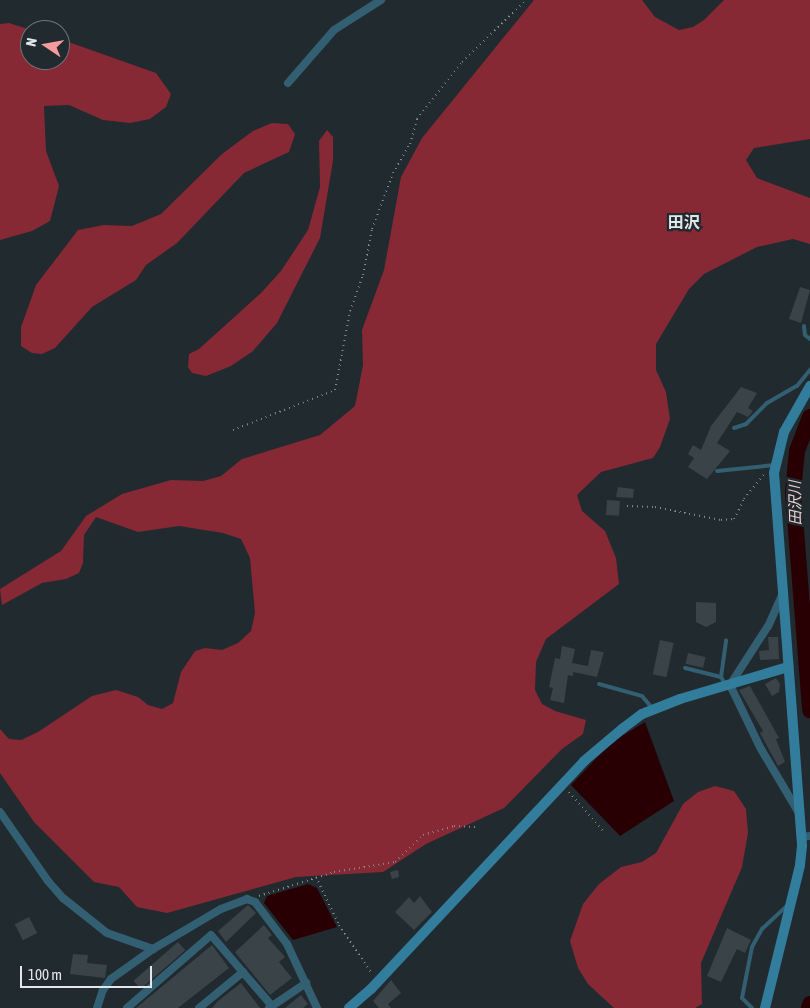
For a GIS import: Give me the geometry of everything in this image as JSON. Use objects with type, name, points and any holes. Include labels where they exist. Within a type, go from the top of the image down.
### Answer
[{"type":"street","points":[[288,82],[334,30],[381,0]]},
{"type":"street","points":[[765,1008],[806,837],[800,814],[774,467],[784,432],[810,386]]},
{"type":"street","points":[[726,682],[768,626],[782,593]]},
{"type":"street","points":[[349,1008],[377,982],[562,784],[602,744],[642,714],[654,709],[726,682],[788,667]]},
{"type":"street","points":[[726,682],[782,786],[800,814]]},
{"type":"street","points":[[0,812],[48,882],[63,898],[108,933],[153,949]]},
{"type":"street","points":[[97,1008],[102,990],[111,980],[153,949],[237,901],[250,901],[287,944],[316,1008]]},
{"type":"street","points":[[127,1008],[211,935],[271,1007],[306,983]]},
{"type":"street","points":[[199,1008],[243,972]]},
{"type":"lane","points":[[804,326],[805,335],[810,339]]},
{"type":"lane","points":[[734,428],[746,424],[767,403],[797,386],[810,370]]},
{"type":"lane","points":[[717,471],[774,467]]},
{"type":"lane","points":[[685,668],[726,682],[726,640]]},
{"type":"lane","points":[[599,684],[642,696],[654,709]]},
{"type":"lane","points":[[752,1008],[742,998],[752,947],[762,930],[790,904]]},
{"type":"path","points":[[233,430],[335,390],[350,311],[366,266],[372,229],[393,173],[410,144],[417,119],[462,62],[526,0]]},
{"type":"path","points":[[627,506],[655,507],[721,520],[734,519],[761,476],[774,467]]},
{"type":"path","points":[[562,784],[604,832]]},
{"type":"path","points":[[250,901],[264,893],[316,877],[395,862],[423,835],[454,826],[475,827]]},
{"type":"path","points":[[316,877],[339,925],[377,982]]},
{"type":"shaded area","points":[[534,0],[642,0],[655,17],[679,30],[693,27],[704,20],[724,0],[810,0],[810,139],[754,148],[746,160],[757,178],[810,198],[810,244],[793,239],[757,247],[704,274],[689,289],[656,344],[656,370],[666,392],[670,419],[660,447],[653,458],[601,472],[577,495],[582,511],[605,531],[616,558],[619,584],[546,639],[536,662],[535,690],[542,704],[555,711],[586,720],[583,734],[562,749],[504,808],[426,844],[383,872],[296,877],[167,913],[137,907],[119,887],[94,882],[34,822],[0,773],[0,729],[9,739],[21,740],[38,732],[92,696],[116,690],[138,697],[148,705],[162,709],[173,703],[181,672],[195,651],[205,648],[222,650],[238,643],[251,631],[255,613],[250,558],[241,539],[223,533],[179,526],[138,532],[96,517],[84,535],[83,563],[79,573],[66,579],[42,583],[2,605],[0,589],[61,551],[86,516],[122,494],[171,480],[203,481],[221,476],[242,459],[320,435],[355,406],[363,365],[362,330],[384,270],[401,177],[422,138]]},
{"type":"shaded area","points":[[9,23],[20,26],[20,70],[70,70],[70,43],[156,73],[171,94],[166,107],[150,119],[130,123],[103,120],[69,105],[44,106],[46,151],[59,186],[50,221],[32,231],[0,240],[0,24]]},
{"type":"shaded area","points":[[272,123],[288,124],[295,134],[289,152],[244,173],[177,243],[146,265],[136,280],[92,307],[55,348],[42,354],[32,353],[21,346],[21,327],[36,285],[78,230],[104,225],[132,226],[161,214],[222,154],[253,131]]},
{"type":"shaded area","points":[[327,130],[333,137],[333,161],[320,238],[277,323],[253,351],[231,366],[206,376],[192,373],[188,367],[189,354],[199,349],[261,293],[281,271],[308,230],[320,187],[319,141]]},
{"type":"shaded area","points":[[645,722],[674,801],[620,836],[571,785],[611,743]]},
{"type":"shaded area","points":[[715,786],[734,791],[746,809],[748,833],[742,867],[701,963],[702,1004],[695,1008],[614,1008],[588,984],[578,968],[570,941],[583,904],[599,884],[621,867],[642,862],[656,853],[683,804],[698,792]]},
{"type":"shaded area","points":[[308,884],[317,888],[337,927],[293,940],[264,903],[267,896]]},
{"type":"building","points":[[800,287],[810,290],[801,323],[789,319]]},
{"type":"building","points":[[741,387],[757,393],[748,408],[753,411],[748,417],[737,412],[717,443],[730,451],[707,479],[688,467],[694,458],[688,454],[693,445],[701,450],[711,426]]},
{"type":"building","points":[[618,487],[634,489],[633,498],[616,497]]},
{"type":"building","points":[[607,500],[620,501],[619,516],[606,515]]},
{"type":"building","points":[[696,602],[716,603],[716,622],[706,627],[696,622]]},
{"type":"building","points":[[768,637],[778,637],[779,659],[760,660],[759,651],[769,650]]},
{"type":"building","points":[[660,640],[674,643],[666,677],[653,674]]},
{"type":"building","points":[[562,646],[575,649],[572,663],[588,666],[591,650],[604,652],[597,677],[573,672],[573,676],[568,675],[564,703],[550,700],[553,688],[549,687],[555,658],[560,659]]},
{"type":"building","points":[[688,653],[706,657],[703,668],[686,664]]},
{"type":"building","points":[[776,678],[780,684],[779,692],[772,696],[765,684]]},
{"type":"building","points":[[750,686],[779,738],[776,739],[785,762],[778,766],[760,733],[763,731],[739,690]]},
{"type":"building","points":[[398,870],[399,877],[392,879],[390,872]]},
{"type":"building","points":[[420,896],[432,912],[414,930],[395,912],[409,897],[414,903]]},
{"type":"building","points":[[248,905],[256,913],[226,942],[218,931]]},
{"type":"building","points":[[29,917],[37,933],[23,940],[15,924]]},
{"type":"building","points":[[264,925],[272,935],[268,938],[285,957],[279,962],[292,978],[270,995],[235,952]]},
{"type":"building","points":[[727,928],[751,940],[745,953],[737,949],[721,982],[707,976]]},
{"type":"building","points":[[178,942],[185,950],[141,989],[133,981]]},
{"type":"building","points":[[212,945],[229,968],[178,1008],[136,1008]]},
{"type":"building","points":[[73,954],[88,955],[87,963],[107,965],[105,978],[70,974]]},
{"type":"building","points":[[391,980],[401,993],[388,1004],[391,1008],[379,1008],[373,1001]]},
{"type":"building","points":[[241,983],[260,1008],[212,1008],[218,1001]]},
{"type":"building","points":[[301,995],[308,1004],[303,1008],[285,1008]]},
{"type":"waterway","name":"田沢川","points":[[810,417],[797,451],[793,492],[810,710]]},
{"type":"waterway","name":"田沢川","points":[[809,1008],[810,1004]]},
{"type":"district","name":"田沢","points":[[684,222]]}]
